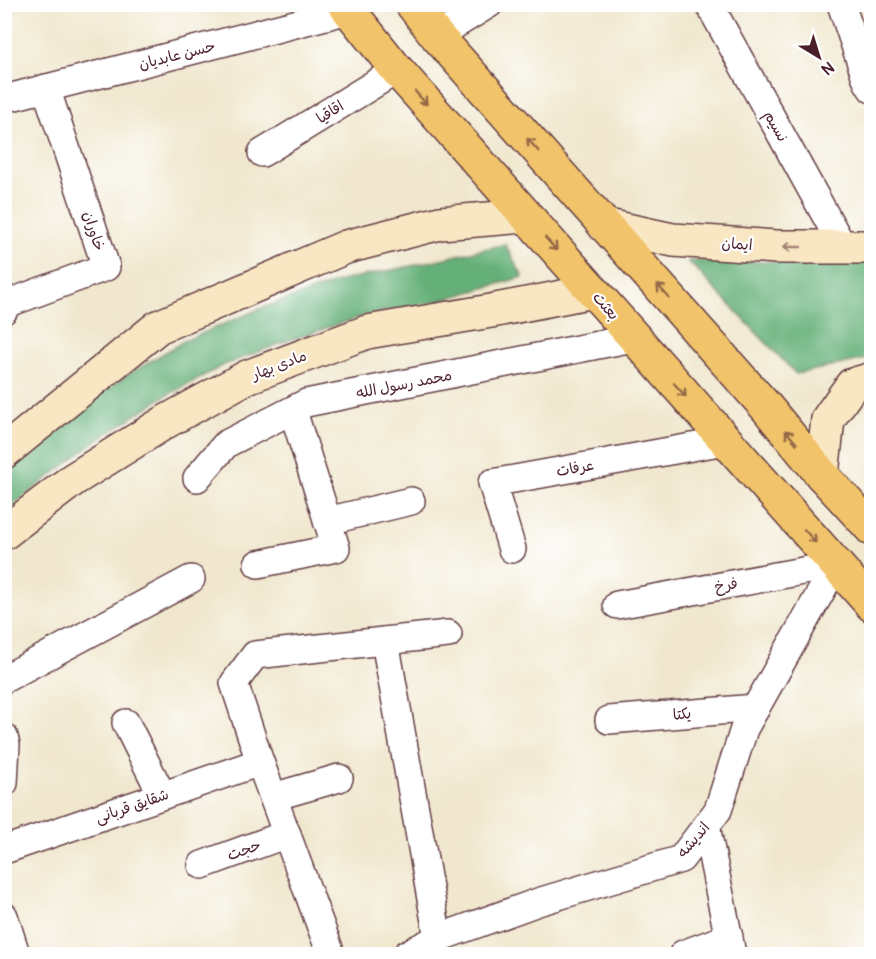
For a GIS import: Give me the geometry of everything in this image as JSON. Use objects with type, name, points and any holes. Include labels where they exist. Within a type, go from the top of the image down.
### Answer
[{"type":"main road","points":[[412,4],[437,36],[872,529]]},
{"type":"main road","name":"بعثت","points":[[346,7],[397,70],[525,216],[872,605]]},
{"type":"street","points":[[437,36],[489,4]]},
{"type":"street","name":"نسیم","points":[[709,4],[857,247]]},
{"type":"street","points":[[841,4],[872,89]]},
{"type":"street","name":"حسن عابدیان","points":[[4,99],[346,7]]},
{"type":"street","name":"اقاقیا","points":[[262,153],[397,70]]},
{"type":"street","name":"خاوران","points":[[4,310],[6,304],[106,267],[46,88]]},
{"type":"street","points":[[4,452],[158,327],[346,246],[440,223],[525,216]]},
{"type":"street","name":"ایمان","points":[[604,225],[673,240],[776,247],[857,247]]},
{"type":"street","name":"مادی بهار","points":[[4,534],[74,479],[167,421],[247,377],[367,332],[593,291]]},
{"type":"street","name":"محمد رسول الله","points":[[197,478],[226,444],[306,403],[633,338]]},
{"type":"street","points":[[822,475],[828,419],[852,385],[872,379]]},
{"type":"street","points":[[258,564],[336,548],[292,411]]},
{"type":"street","name":"عرفات","points":[[512,549],[492,483],[725,441]]},
{"type":"street","points":[[327,521],[411,501]]},
{"type":"street","name":"فرخ","points":[[616,605],[836,565]]},
{"type":"street","name":"اندیشه","points":[[407,954],[438,938],[538,902],[681,859],[718,810],[744,729],[836,565]]},
{"type":"street","points":[[4,679],[191,579]]},
{"type":"street","points":[[331,954],[260,762],[234,683],[255,655],[448,634]]},
{"type":"street","points":[[385,641],[438,938]]},
{"type":"street","name":"یکتا","points":[[609,720],[756,708]]},
{"type":"street","points":[[126,723],[162,795]]},
{"type":"street","points":[[4,783],[5,743]]},
{"type":"street","name":"شقایق قربانی","points":[[4,850],[260,762]]},
{"type":"street","points":[[273,797],[339,778]]},
{"type":"street","points":[[683,954],[730,946],[706,825]]},
{"type":"street","name":"حجت","points":[[202,865],[287,834]]},
{"type":"street","points":[[4,916],[16,954]]},
{"type":"green space","points":[[505,244],[523,277],[434,302],[367,315],[290,340],[224,365],[160,399],[96,441],[5,511],[5,468],[124,377],[184,341],[264,307],[344,280]]},
{"type":"green space","points":[[688,261],[871,263],[871,358],[796,374]]}]
